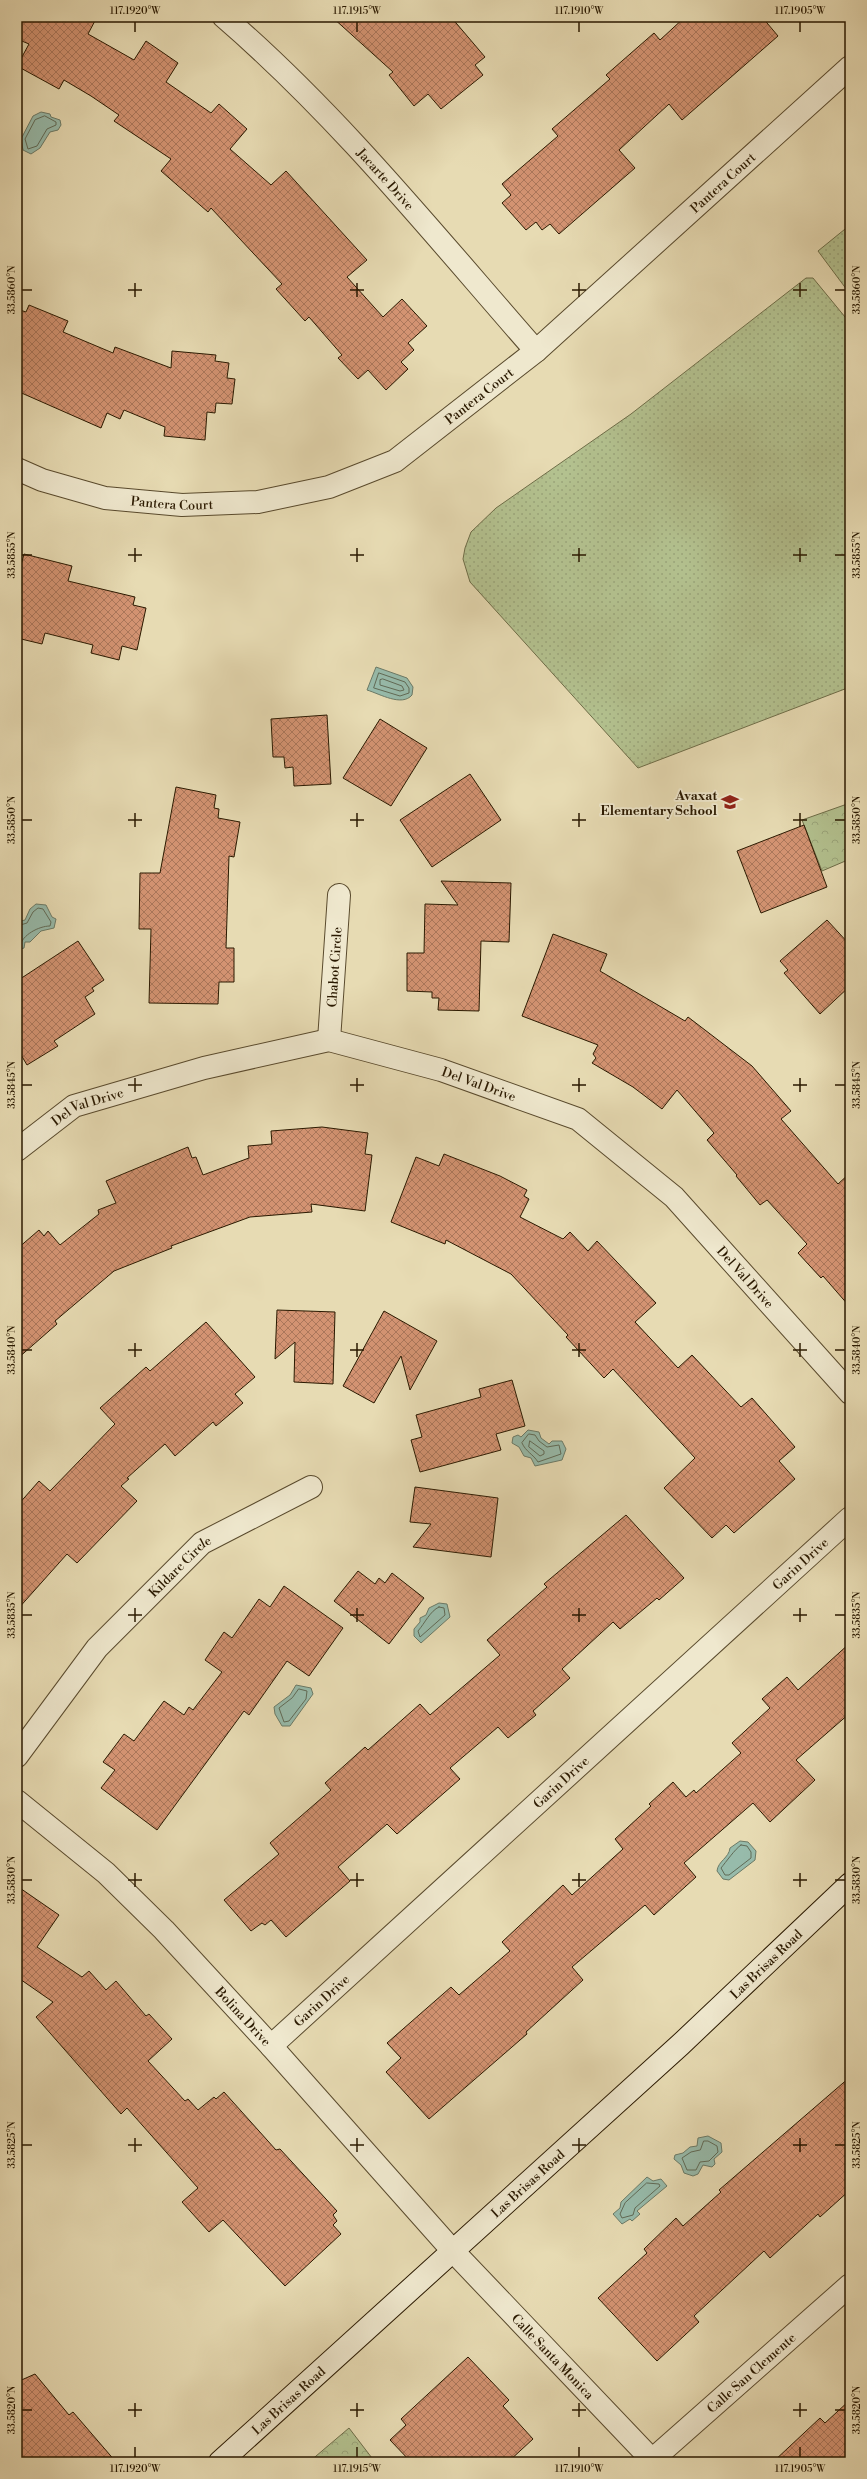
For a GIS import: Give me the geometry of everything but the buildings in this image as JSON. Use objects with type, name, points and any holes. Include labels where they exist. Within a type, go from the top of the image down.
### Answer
[{"type":"street","name":"Jacarte Drive","points":[[224,17],[268,55],[373,165],[536,351]]},
{"type":"street","name":"Pantera Court","points":[[17,469],[42,480],[105,498],[182,504],[258,502],[329,487],[395,460],[536,351],[850,67]]},
{"type":"street","name":"Chabot Circle","points":[[328,1040],[339,895]]},
{"type":"street","name":"Del Val Drive","points":[[17,1150],[74,1106],[204,1068],[328,1040],[441,1070],[578,1119],[674,1197],[850,1393]]},
{"type":"street","name":"Kildare Circle","points":[[17,1756],[98,1648],[202,1544],[311,1487]]},
{"type":"street","name":"Garin Drive","points":[[271,2046],[850,1518]]},
{"type":"street","name":"Bolina Drive","points":[[17,1801],[106,1873],[164,1930],[271,2046],[452,2250]]},
{"type":"street","name":"Las Brisas Road","points":[[220,2462],[452,2250],[680,2045],[850,1884]]},
{"type":"street","name":"Calle Santa Monica","points":[[452,2250],[653,2461]]},
{"type":"street","name":"Calle San Clemente","points":[[653,2461],[850,2285]]},
{"type":"green space","points":[[850,225],[850,294],[818,251]]},
{"type":"green space","points":[[806,278],[813,278],[850,323],[850,687],[638,768],[470,582],[463,559],[465,548],[471,532],[496,508],[631,414]]},
{"type":"green space","points":[[850,803],[850,859],[822,871],[802,820]]},
{"type":"green space","points":[[349,2428],[375,2462],[309,2462]]},
{"type":"water","points":[[41,112],[50,114],[51,117],[60,120],[61,125],[58,130],[50,132],[40,148],[31,154],[23,150],[21,139],[33,116]]},
{"type":"water","points":[[376,667],[407,678],[413,687],[412,695],[403,700],[397,700],[384,697],[367,690]]},
{"type":"water","points":[[36,904],[46,905],[52,917],[56,919],[54,928],[41,931],[30,942],[25,942],[24,948],[18,950],[17,922],[25,920],[30,909]]},
{"type":"water","points":[[528,1430],[539,1432],[541,1438],[549,1444],[552,1441],[562,1441],[566,1449],[562,1460],[535,1466],[531,1458],[524,1456],[519,1447],[512,1443],[513,1437],[518,1435],[521,1437]]},
{"type":"water","points":[[439,1603],[447,1604],[450,1617],[421,1643],[414,1636],[414,1629],[420,1622],[420,1618],[426,1615],[429,1608]]},
{"type":"water","points":[[296,1685],[311,1688],[313,1694],[290,1726],[282,1726],[275,1714],[274,1707],[290,1695]]},
{"type":"water","points":[[740,1841],[748,1842],[756,1851],[755,1860],[729,1880],[723,1879],[717,1871],[718,1868],[728,1854],[730,1848]]},
{"type":"water","points":[[708,2136],[721,2143],[722,2152],[714,2159],[715,2164],[712,2167],[703,2165],[698,2174],[693,2176],[684,2173],[681,2165],[674,2159],[675,2155],[683,2153],[690,2147],[697,2146],[698,2138]]},
{"type":"water","points":[[647,2177],[653,2181],[661,2179],[667,2186],[637,2211],[640,2214],[632,2221],[630,2219],[622,2224],[613,2214],[620,2208],[621,2202]]},
{"type":"place","name":"Avaxat Elementary School","points":[[730,802]]}]
